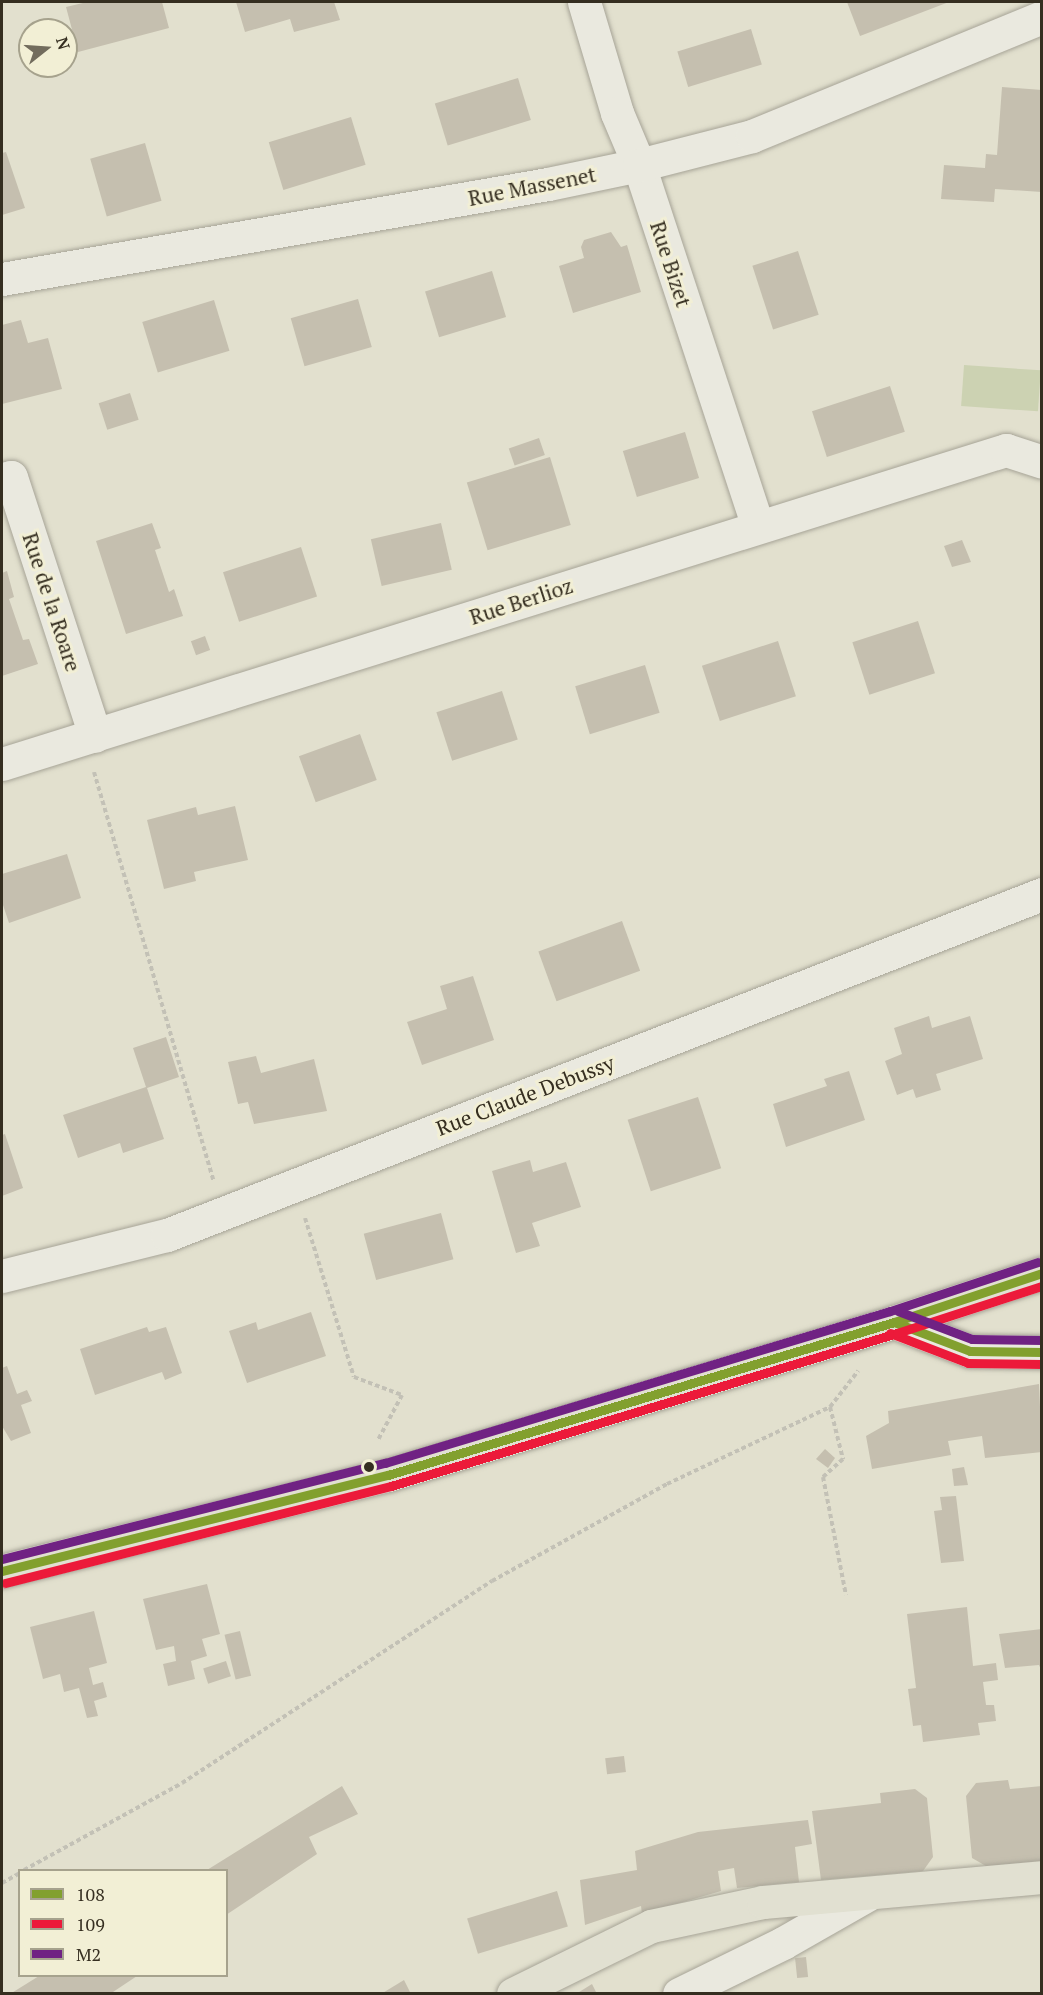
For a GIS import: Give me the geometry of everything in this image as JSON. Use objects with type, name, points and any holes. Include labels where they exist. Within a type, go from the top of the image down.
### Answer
[{"type":"main road","points":[[2,1571],[388,1475],[894,1322],[1041,1273]]},
{"type":"main road","points":[[513,1994],[651,1926],[763,1902],[867,1895],[1041,1877]]},
{"type":"street","name":"Rue Bizet","points":[[584,2],[617,113],[639,165],[758,526]]},
{"type":"street","name":"Rue Massenet","points":[[2,279],[548,184],[639,165],[753,136],[1041,17]]},
{"type":"street","name":"Rue Berlioz","points":[[2,764],[1006,450],[1041,462]]},
{"type":"street","name":"Rue de la Roare","points":[[2,479],[11,477],[90,738]]},
{"type":"street","name":"Rue Claude Debussy","points":[[2,1276],[167,1235],[1041,894]]},
{"type":"street","points":[[894,1322],[970,1351],[1041,1352]]},
{"type":"street","points":[[679,1994],[783,1943],[867,1895]]},
{"type":"path","points":[[90,738],[222,1212]]},
{"type":"path","points":[[295,1184],[354,1377],[402,1395]]},
{"type":"path","points":[[26,1869],[182,1783],[492,1581],[667,1484],[830,1407],[843,1459],[824,1478],[846,1595]]},
{"type":"path","points":[[2,1883],[18,1874]]},
{"type":"green space","points":[[964,365],[1041,370],[1038,411],[961,406]]},
{"type":"building","points":[[87,2],[162,2],[169,28],[78,52],[78,18],[69,18],[66,7]]},
{"type":"building","points":[[236,2],[334,2],[340,20],[294,32],[290,19],[245,32]]},
{"type":"building","points":[[847,2],[949,2],[860,36]]},
{"type":"building","points":[[751,29],[762,64],[688,87],[677,52]]},
{"type":"building","points":[[518,78],[531,120],[448,146],[435,103]]},
{"type":"building","points":[[1002,87],[1042,90],[1042,192],[995,189],[994,202],[941,199],[944,165],[985,168],[986,154],[997,155]]},
{"type":"building","points":[[351,117],[366,165],[283,190],[269,142]]},
{"type":"building","points":[[145,143],[162,201],[107,216],[90,159]]},
{"type":"building","points":[[6,152],[25,208],[2,215],[2,153]]},
{"type":"building","points":[[611,232],[621,247],[627,245],[641,292],[573,313],[559,266],[584,258],[581,247],[584,240]]},
{"type":"building","points":[[798,251],[819,315],[773,330],[752,266]]},
{"type":"building","points":[[492,271],[506,317],[439,337],[425,291]]},
{"type":"building","points":[[358,299],[372,347],[304,366],[291,318]]},
{"type":"building","points":[[214,300],[229,351],[158,373],[142,322]]},
{"type":"building","points":[[21,320],[28,343],[48,338],[62,389],[2,404],[2,325]]},
{"type":"building","points":[[890,386],[905,432],[827,457],[812,411]]},
{"type":"building","points":[[130,393],[139,420],[107,430],[99,403]]},
{"type":"building","points":[[685,432],[699,478],[637,497],[623,451]]},
{"type":"building","points":[[539,438],[545,455],[515,465],[509,448]]},
{"type":"building","points":[[550,457],[571,525],[488,550],[467,482]]},
{"type":"building","points":[[152,523],[161,548],[155,550],[169,592],[174,589],[183,616],[126,634],[96,541]]},
{"type":"building","points":[[441,523],[452,570],[382,586],[371,539]]},
{"type":"building","points":[[962,540],[971,562],[952,567],[944,546]]},
{"type":"building","points":[[301,547],[317,596],[239,622],[223,572]]},
{"type":"building","points":[[7,571],[14,597],[9,599],[23,640],[29,639],[38,664],[2,676],[2,573]]},
{"type":"building","points":[[918,621],[935,673],[869,695],[852,642]]},
{"type":"building","points":[[205,636],[210,650],[196,655],[191,641]]},
{"type":"building","points":[[778,641],[796,696],[720,721],[702,666]]},
{"type":"building","points":[[645,665],[660,713],[590,734],[575,686]]},
{"type":"building","points":[[502,691],[518,740],[452,761],[436,712]]},
{"type":"building","points":[[360,734],[377,780],[316,802],[299,756]]},
{"type":"building","points":[[235,806],[248,860],[194,872],[196,881],[164,889],[147,820],[196,807],[198,815]]},
{"type":"building","points":[[67,854],[81,898],[9,923],[2,902],[2,874]]},
{"type":"building","points":[[622,921],[640,971],[556,1001],[538,951]]},
{"type":"building","points":[[473,976],[494,1040],[422,1065],[407,1022],[447,1009],[440,986]]},
{"type":"building","points":[[929,1016],[932,1028],[970,1016],[983,1059],[936,1074],[941,1090],[916,1098],[913,1089],[897,1095],[885,1061],[902,1054],[894,1028]]},
{"type":"building","points":[[166,1037],[179,1077],[147,1088],[164,1139],[123,1153],[120,1143],[78,1158],[63,1115],[146,1087],[133,1048]]},
{"type":"building","points":[[256,1056],[261,1073],[314,1059],[327,1111],[254,1124],[248,1102],[238,1104],[228,1062]]},
{"type":"building","points":[[849,1071],[865,1120],[786,1147],[773,1104],[827,1086],[824,1079]]},
{"type":"building","points":[[698,1097],[721,1168],[651,1191],[628,1120]]},
{"type":"building","points":[[5,1134],[23,1188],[2,1196],[2,1135]]},
{"type":"building","points":[[530,1160],[533,1172],[566,1162],[581,1207],[532,1223],[540,1246],[516,1253],[492,1171]]},
{"type":"building","points":[[441,1213],[453,1259],[376,1280],[364,1234]]},
{"type":"building","points":[[311,1312],[326,1356],[247,1383],[229,1331],[256,1322],[258,1330]]},
{"type":"building","points":[[147,1327],[149,1332],[166,1327],[182,1373],[165,1380],[162,1372],[95,1395],[80,1349]]},
{"type":"building","points":[[7,1366],[17,1394],[27,1390],[32,1401],[21,1405],[31,1433],[11,1441],[2,1426],[2,1368]]},
{"type":"building","points":[[1039,1384],[1042,1452],[985,1458],[982,1436],[948,1441],[951,1455],[872,1469],[866,1436],[889,1423],[888,1411]]},
{"type":"building","points":[[825,1449],[835,1458],[828,1468],[816,1459]]},
{"type":"building","points":[[964,1467],[968,1485],[954,1486],[952,1469]]},
{"type":"building","points":[[956,1496],[964,1561],[941,1563],[934,1511],[942,1510],[940,1497]]},
{"type":"building","points":[[207,1584],[220,1634],[202,1639],[207,1656],[191,1661],[195,1679],[168,1686],[163,1664],[176,1661],[174,1646],[156,1650],[143,1599]]},
{"type":"building","points":[[967,1607],[973,1666],[996,1663],[998,1680],[983,1682],[986,1705],[994,1705],[996,1721],[978,1723],[980,1735],[923,1742],[921,1725],[913,1726],[908,1689],[916,1688],[907,1614]]},
{"type":"building","points":[[94,1611],[107,1663],[89,1668],[93,1685],[103,1682],[107,1697],[94,1701],[98,1716],[87,1718],[79,1688],[64,1692],[60,1674],[43,1679],[30,1627]]},
{"type":"building","points":[[1042,1629],[1042,1672],[1039,1665],[1005,1668],[999,1634]]},
{"type":"building","points":[[240,1631],[251,1676],[236,1680],[224,1635]]},
{"type":"building","points":[[226,1661],[231,1676],[208,1684],[203,1668]]},
{"type":"building","points":[[624,1756],[626,1772],[607,1774],[605,1758]]},
{"type":"building","points":[[1008,1780],[1010,1789],[1042,1786],[1042,1861],[986,1866],[972,1858],[966,1796],[976,1783]]},
{"type":"building","points":[[342,1786],[358,1814],[309,1837],[317,1854],[228,1914],[228,1869],[209,1869]]},
{"type":"building","points":[[915,1789],[927,1798],[933,1857],[923,1871],[821,1880],[812,1811],[881,1803],[880,1793]]},
{"type":"building","points":[[808,1820],[812,1844],[795,1847],[799,1882],[737,1888],[734,1868],[718,1871],[721,1891],[642,1914],[641,1906],[585,1925],[580,1880],[637,1870],[635,1851],[698,1832]]},
{"type":"building","points":[[557,1891],[568,1926],[478,1954],[467,1918]]},
{"type":"building","points":[[806,1957],[808,1977],[797,1978],[795,1958]]},
{"type":"building","points":[[37,1977],[136,1977],[110,1994],[10,1994]]},
{"type":"building","points":[[404,1980],[411,1994],[381,1994]]},
{"type":"building","points":[[592,1984],[597,1994],[576,1994]]},
{"type":"transit line","name":"M2","points":[[2,1559],[385,1463],[890,1311],[1038,1262]]},
{"type":"transit line","name":"108","points":[[2,1571],[388,1475],[894,1322],[1042,1273]]},
{"type":"transit line","name":"109","points":[[5,1583],[391,1486],[897,1333],[1042,1286]]},
{"type":"transit line","name":"M2","points":[[898,1311],[972,1339],[1042,1340]]},
{"type":"transit line","name":"108","points":[[894,1322],[970,1351],[1042,1352]]},
{"type":"transit line","name":"109","points":[[890,1333],[968,1363],[1042,1364]]}]
